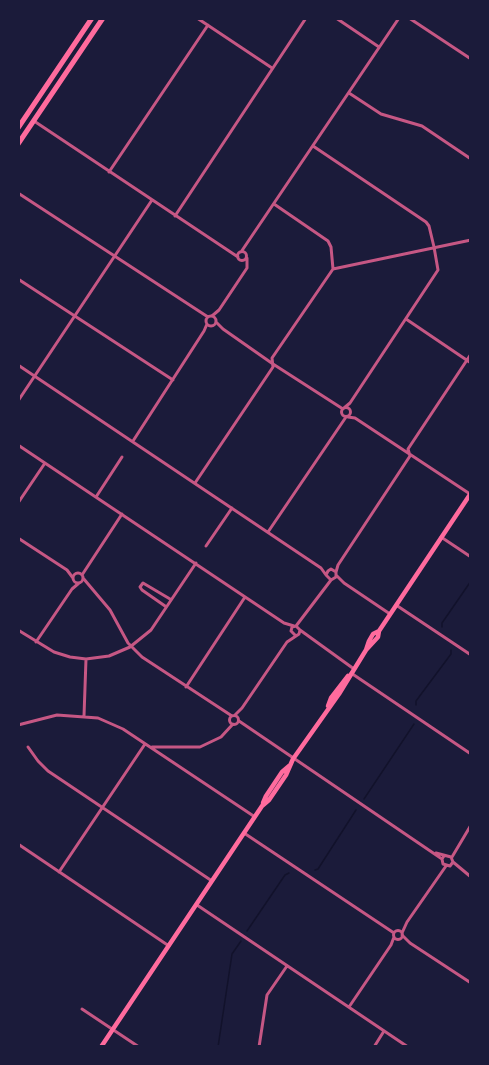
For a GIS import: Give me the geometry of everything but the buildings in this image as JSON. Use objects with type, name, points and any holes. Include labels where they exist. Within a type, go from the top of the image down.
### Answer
[{"type":"highway","points":[[18,144],[20,132],[92,18]]},
{"type":"highway","points":[[20,132],[34,121],[103,18]]},
{"type":"main road","points":[[101,1047],[262,806],[269,800],[286,775],[293,759],[339,694],[366,650],[378,637],[379,631],[470,494]]},
{"type":"street","points":[[197,18],[272,68]]},
{"type":"street","points":[[175,216],[306,18]]},
{"type":"street","points":[[336,18],[380,46]]},
{"type":"street","points":[[238,257],[399,18]]},
{"type":"street","points":[[409,18],[471,58]]},
{"type":"street","points":[[110,172],[208,25]]},
{"type":"street","points":[[349,93],[381,114],[422,126],[471,159]]},
{"type":"street","points":[[34,121],[238,257],[243,261],[246,270]]},
{"type":"street","points":[[268,532],[438,270],[435,247],[426,222],[313,146]]},
{"type":"street","points":[[18,193],[223,329],[344,413],[470,494]]},
{"type":"street","points":[[18,401],[152,200]]},
{"type":"street","points":[[195,483],[273,367],[273,357],[333,269],[331,247],[328,241],[274,204]]},
{"type":"street","points":[[333,269],[471,240]]},
{"type":"street","points":[[133,441],[246,270],[248,265],[247,244]]},
{"type":"street","points":[[230,252],[240,252],[247,256]]},
{"type":"street","points":[[243,261],[247,256]]},
{"type":"street","points":[[18,279],[173,380]]},
{"type":"street","points":[[406,319],[469,362]]},
{"type":"street","points":[[150,747],[200,747],[221,737],[227,730],[410,456],[409,448],[469,362],[471,354]]},
{"type":"street","points":[[18,365],[321,568],[334,572],[344,583],[390,614]]},
{"type":"street","points":[[350,403],[355,418]]},
{"type":"street","points":[[344,413],[351,411]]},
{"type":"street","points":[[344,413],[351,411]]},
{"type":"street","points":[[18,445],[307,637],[471,754]]},
{"type":"street","points":[[96,496],[122,458]]},
{"type":"street","points":[[18,503],[45,463]]},
{"type":"street","points":[[206,546],[232,508]]},
{"type":"street","points":[[36,642],[122,514]]},
{"type":"street","points":[[441,537],[471,557]]},
{"type":"street","points":[[18,538],[80,577],[90,586],[110,610],[130,646],[142,657],[471,877]]},
{"type":"street","points":[[18,630],[54,652],[86,659],[109,656],[130,646],[151,630],[196,563]]},
{"type":"street","points":[[321,568],[329,578],[344,583]]},
{"type":"street","points":[[67,570],[73,579],[72,589]]},
{"type":"street","points":[[329,578],[334,572]]},
{"type":"street","points":[[73,579],[80,577]]},
{"type":"street","points":[[73,579],[80,577]]},
{"type":"street","points":[[165,606],[140,587],[143,583],[147,584],[170,599]]},
{"type":"street","points":[[186,687],[245,597]]},
{"type":"street","points":[[396,605],[471,655]]},
{"type":"street","points":[[295,629],[296,635]]},
{"type":"street","points":[[295,629],[296,635]]},
{"type":"street","points":[[287,642],[296,635],[307,637]]},
{"type":"street","points":[[84,716],[86,659]]},
{"type":"street","points":[[18,724],[57,714],[98,718],[123,729],[255,817]]},
{"type":"street","points":[[59,872],[145,744]]},
{"type":"street","points":[[28,747],[48,771],[212,881]]},
{"type":"street","points":[[349,1008],[471,825]]},
{"type":"street","points":[[244,834],[471,983]]},
{"type":"street","points":[[18,844],[169,946]]},
{"type":"street","points":[[197,905],[408,1047]]},
{"type":"street","points":[[259,1047],[267,995],[287,966]]},
{"type":"street","points":[[82,1009],[139,1047]]},
{"type":"street","points":[[374,1047],[384,1031]]},
{"type":"waterway","points":[[442,627],[442,623],[471,581]]},
{"type":"waterway","points":[[416,705],[416,701],[451,654],[451,650]]},
{"type":"waterway","points":[[364,799],[414,724]]},
{"type":"waterway","points":[[315,870],[318,869],[356,810]]},
{"type":"waterway","points":[[247,931],[285,875],[289,873]]},
{"type":"waterway","points":[[218,1047],[232,954],[241,941]]}]
